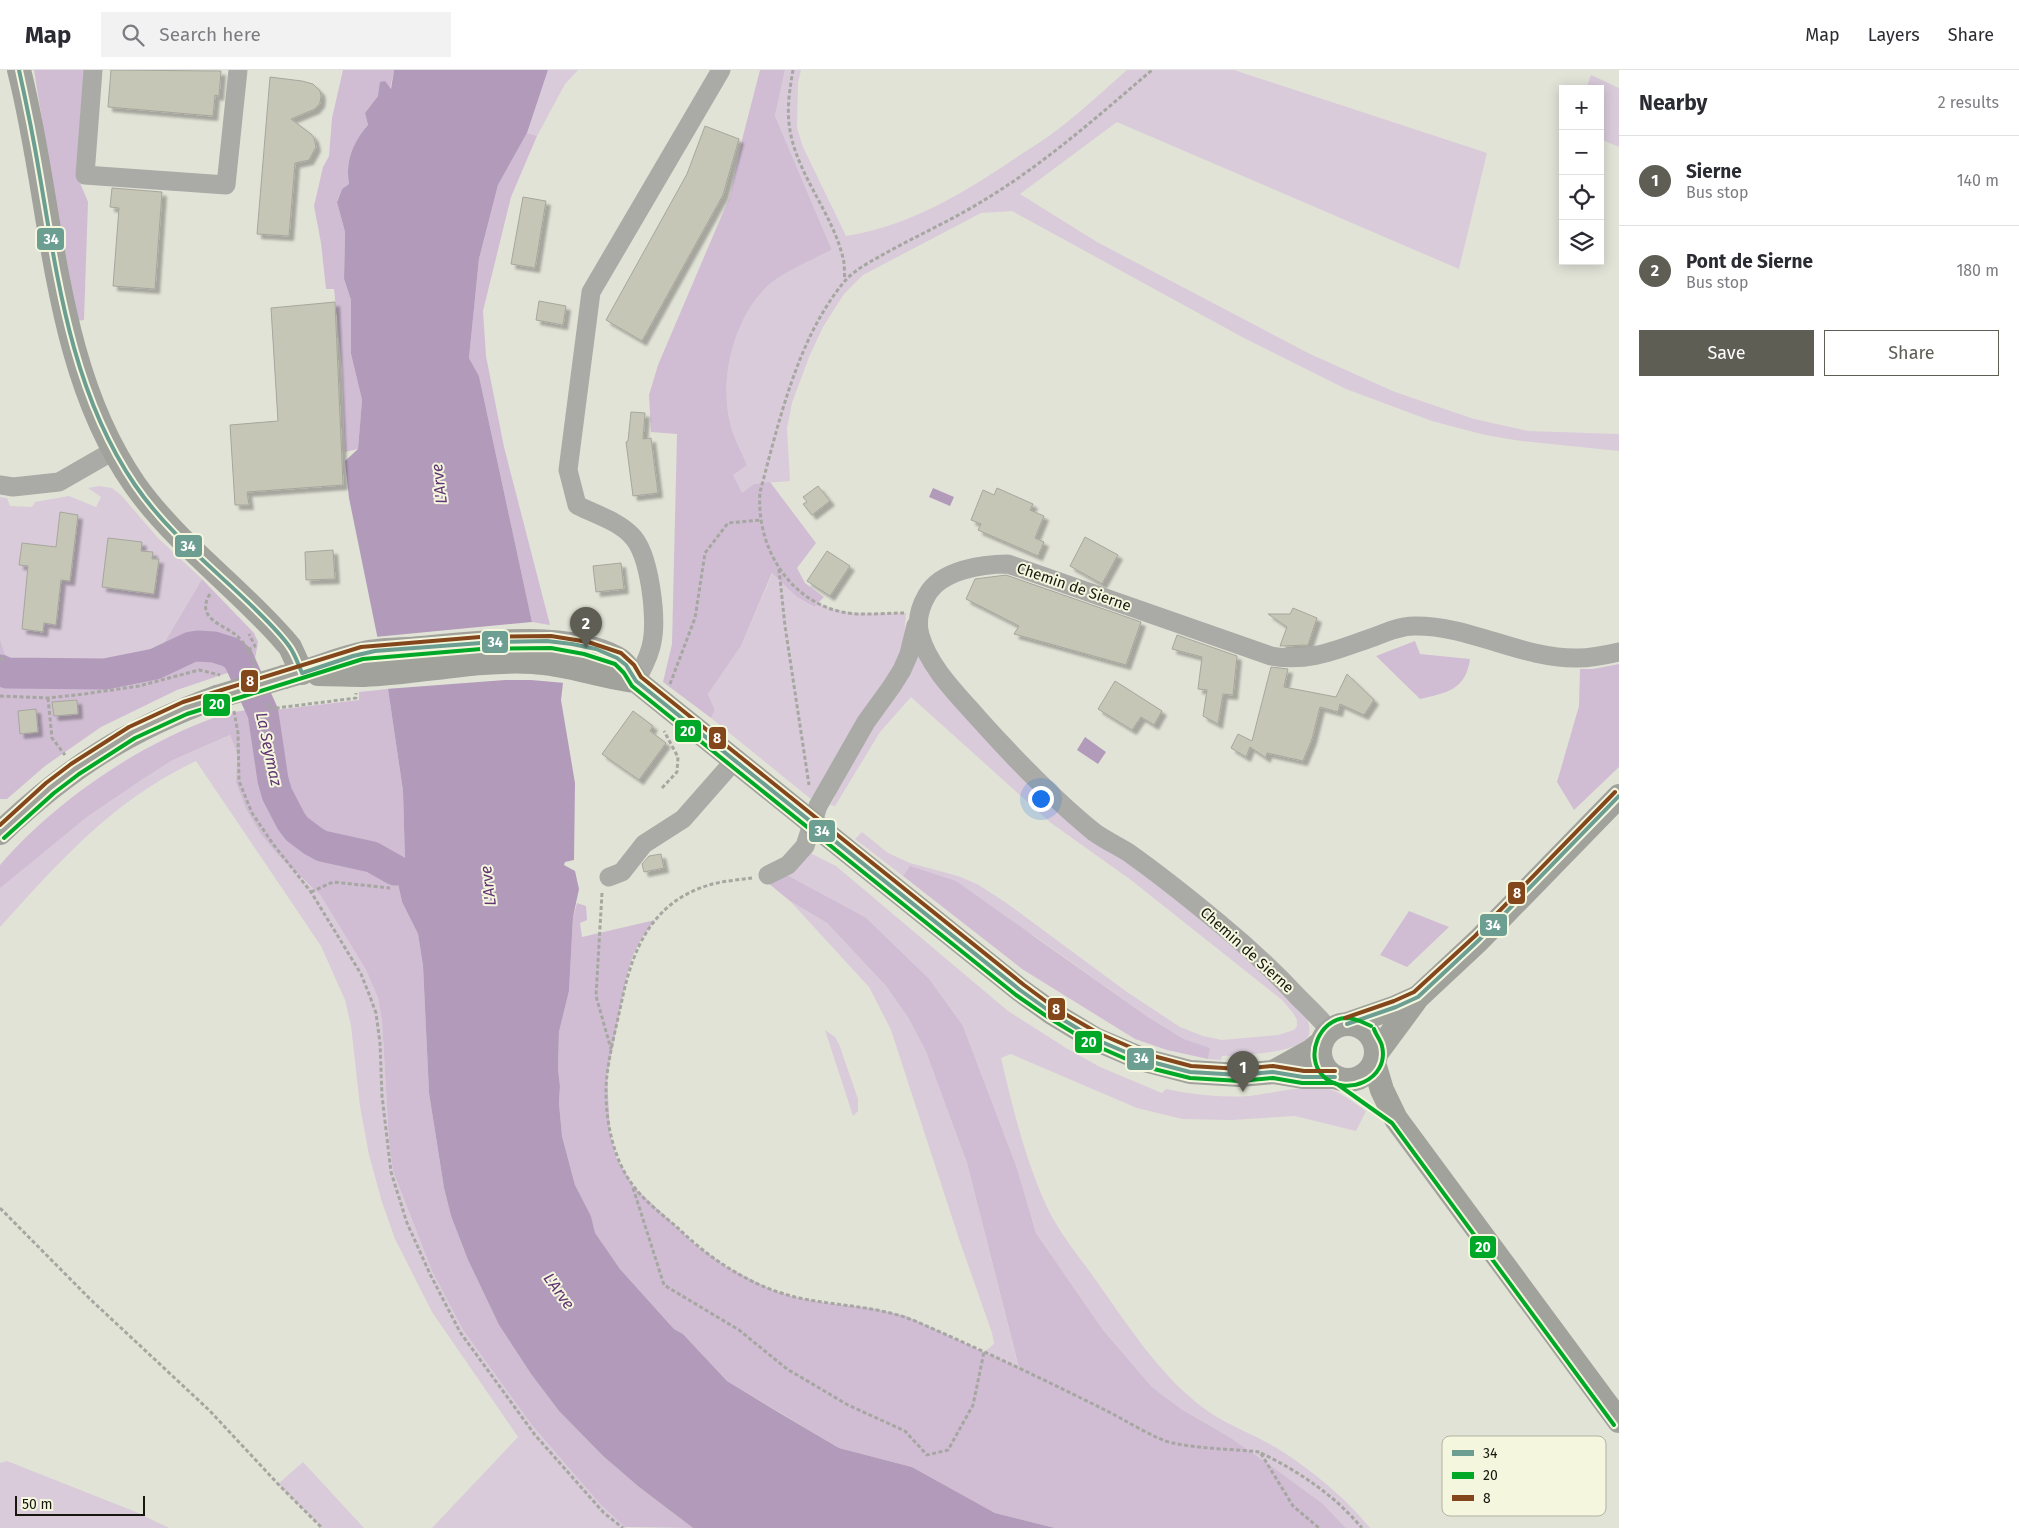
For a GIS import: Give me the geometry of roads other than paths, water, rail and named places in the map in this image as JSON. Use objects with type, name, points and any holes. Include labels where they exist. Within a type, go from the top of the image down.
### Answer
[{"type":"main road","points":[[19,70],[33,136],[60,291],[71,335],[92,401],[113,451],[136,486],[183,541],[237,591],[290,647],[293,675]]},
{"type":"main road","points":[[361,673],[481,642],[530,641],[577,646],[618,659],[631,677],[1020,990],[1052,1013],[1095,1039],[1144,1060],[1190,1072],[1240,1075],[1273,1072],[1351,1080],[1361,1077],[1369,1071],[1375,1058],[1418,997],[1479,940],[1619,796]]},
{"type":"main road","points":[[0,833],[35,800],[75,769],[118,741],[162,718],[217,697],[293,675],[361,673],[512,662],[551,663],[631,677]]},
{"type":"main road","points":[[1273,1072],[1311,1051],[1333,1032],[1418,997]]},
{"type":"main road","points":[[1396,1119],[1327,1070],[1322,1062],[1320,1052],[1333,1032],[1362,1028],[1368,1032],[1376,1046],[1375,1058],[1382,1090],[1396,1119],[1619,1420]]},
{"type":"street","points":[[93,70],[85,175],[226,185],[238,70]]},
{"type":"street","points":[[631,677],[648,656],[654,628],[648,572],[641,551],[632,535],[577,506],[568,470],[590,292],[721,70]]},
{"type":"street","points":[[0,485],[13,486],[59,482],[113,451]]},
{"type":"street","name":"Chemin de Sierne","points":[[1333,1032],[1269,967],[1221,925],[1167,880],[1122,848],[1096,833],[1064,805],[1003,745],[936,666],[919,633],[912,614],[922,603],[928,592],[949,576],[977,565],[1008,564],[1262,653],[1294,659],[1321,655],[1396,629],[1415,626],[1470,633],[1514,647],[1557,656],[1578,658],[1619,652]]},
{"type":"street","points":[[760,877],[780,871],[795,858],[804,846],[821,801],[866,722],[902,670],[909,654],[912,614]]},
{"type":"street","points":[[609,877],[622,872],[644,844],[683,819],[734,761]]},
{"type":"water","name":"L'Arve","points":[[394,70],[548,70],[527,133],[498,185],[479,259],[469,358],[479,376],[532,622],[563,683],[561,700],[575,783],[574,860],[565,862],[564,865],[575,871],[579,889],[573,917],[569,991],[559,1032],[559,1103],[562,1136],[575,1185],[591,1216],[595,1233],[620,1269],[674,1329],[683,1334],[727,1381],[839,1448],[912,1467],[995,1513],[1055,1528],[693,1528],[639,1487],[603,1456],[559,1411],[531,1374],[499,1325],[468,1260],[451,1216],[444,1188],[429,1093],[423,966],[418,934],[402,902],[395,870],[405,862],[403,791],[388,689],[349,498],[345,461],[358,449],[362,400],[351,354],[351,300],[344,279],[345,232],[337,202],[342,189],[349,184],[348,167],[351,152],[358,138],[368,125],[365,113],[378,96],[380,82],[385,81],[391,89]]},
{"type":"water","points":[[933,488],[954,497],[950,506],[929,497]]},
{"type":"water","points":[[1085,737],[1106,752],[1098,764],[1077,750]]},
{"type":"waterway","name":"La Seymaz","points":[[0,670],[7,673],[105,674],[155,664],[191,647],[214,647],[230,652],[238,658],[263,713],[273,780],[277,794],[297,829],[322,846],[372,857],[395,870]]},
{"type":"place","name":"Pont de Sierne","points":[[586,648]]},
{"type":"place","name":"Sierne","points":[[1243,1092]]}]
